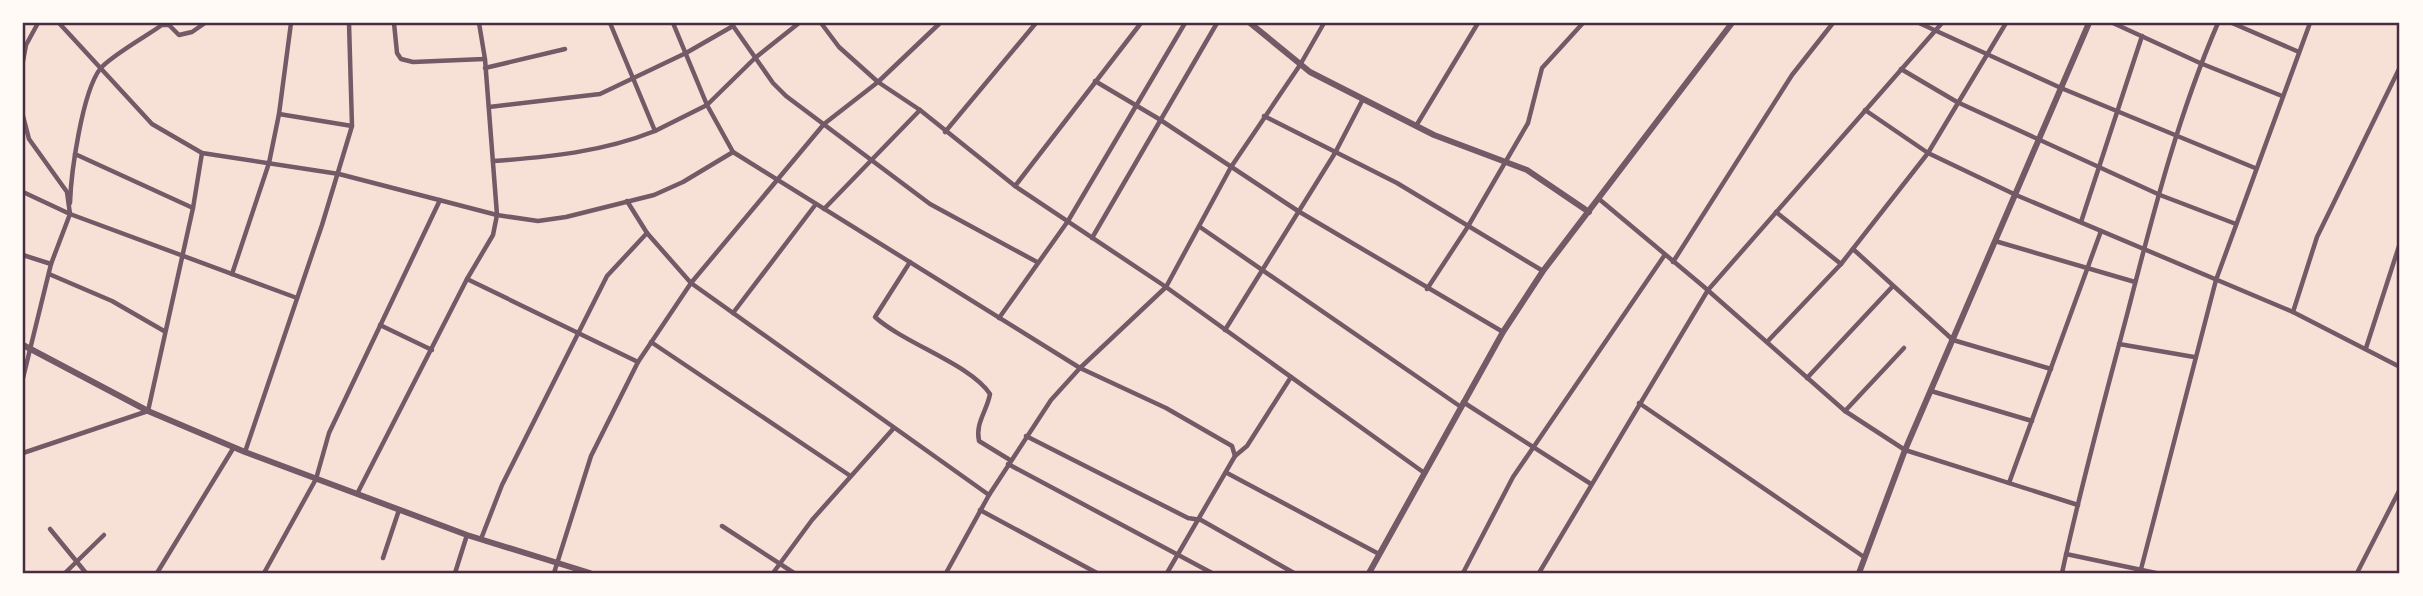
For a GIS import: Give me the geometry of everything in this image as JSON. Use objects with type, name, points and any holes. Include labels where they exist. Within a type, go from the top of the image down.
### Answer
[{"type":"street","points":[[23,61],[26,45],[38,23]]},
{"type":"street","points":[[59,23],[152,124],[202,153],[339,174],[497,215],[538,221],[566,218],[654,195],[683,182],[733,152]]},
{"type":"street","points":[[23,378],[26,347],[51,264],[70,214],[75,154],[89,94],[100,69],[163,25],[169,25],[179,35],[192,32],[205,23]]},
{"type":"street","points":[[232,274],[269,163],[279,114],[291,23]]},
{"type":"street","points":[[245,452],[339,174],[352,126],[349,23]]},
{"type":"street","points":[[394,23],[397,52],[401,60],[413,62],[485,59]]},
{"type":"street","points":[[357,494],[467,279],[493,234],[497,215],[485,59],[478,23]]},
{"type":"street","points":[[610,23],[655,131]]},
{"type":"street","points":[[673,23],[707,105],[733,152],[1080,368],[1182,417],[1232,446],[1235,456]]},
{"type":"street","points":[[493,161],[558,157],[615,146],[655,131],[707,105],[755,58],[799,23]]},
{"type":"street","points":[[821,23],[839,47],[878,82],[920,110],[1015,186],[1166,287],[1423,472]]},
{"type":"street","points":[[554,573],[591,456],[638,362],[691,283],[824,124],[878,82],[940,23]]},
{"type":"street","points":[[945,132],[1036,23]]},
{"type":"street","points":[[1015,186],[1141,23]]},
{"type":"street","points":[[999,318],[1068,221],[1185,23]]},
{"type":"street","points":[[1092,237],[1217,23]]},
{"type":"street","points":[[1250,23],[1300,65],[1416,126],[1527,170],[1589,212]]},
{"type":"street","points":[[946,573],[980,510],[1026,436],[1080,368],[1166,287],[1231,167],[1300,65],[1324,23]]},
{"type":"street","points":[[1416,126],[1478,23]]},
{"type":"street","points":[[1427,289],[1508,162],[1528,123],[1542,68],[1583,23]]},
{"type":"street","points":[[1370,573],[1423,472],[1503,332],[1543,271],[1732,23]]},
{"type":"street","points":[[1673,262],[1791,75],[1833,23]]},
{"type":"street","points":[[1919,23],[2176,138],[2255,168]]},
{"type":"street","points":[[1539,573],[1708,290],[1942,23]]},
{"type":"street","points":[[1767,342],[1841,264],[1928,153],[2006,23]]},
{"type":"street","points":[[1859,573],[1905,450],[2089,23]]},
{"type":"street","points":[[2113,23],[2200,63],[2283,96]]},
{"type":"street","points":[[2062,573],[2143,251],[2200,63],[2218,23]]},
{"type":"street","points":[[2232,23],[2299,52]]},
{"type":"street","points":[[2140,571],[2216,281],[2310,23]]},
{"type":"street","points":[[488,107],[600,94],[686,53],[732,24],[786,96],[930,204],[1037,262]]},
{"type":"street","points":[[2081,222],[2143,36]]},
{"type":"street","points":[[485,68],[565,49]]},
{"type":"street","points":[[2293,312],[2317,237],[2400,67]]},
{"type":"street","points":[[1902,69],[1957,102],[2160,195],[2236,224]]},
{"type":"street","points":[[1095,81],[1159,119],[1298,211],[1503,332]]},
{"type":"street","points":[[1225,330],[1335,153],[1363,99]]},
{"type":"street","points":[[824,209],[920,110]]},
{"type":"street","points":[[1865,110],[1928,153],[2143,251],[2293,312],[2400,367]]},
{"type":"street","points":[[279,114],[352,126]]},
{"type":"street","points":[[23,116],[29,139],[66,192],[70,214]]},
{"type":"street","points":[[1264,116],[1397,183],[1467,228],[1543,271]]},
{"type":"street","points":[[148,411],[193,208],[202,153]]},
{"type":"street","points":[[75,154],[193,208]]},
{"type":"street","points":[[23,192],[70,214],[297,298]]},
{"type":"street","points":[[1598,199],[1708,290],[1845,411],[1905,450],[2077,505]]},
{"type":"street","points":[[264,573],[316,479],[328,433],[440,200]]},
{"type":"street","points":[[628,201],[647,233],[691,283],[989,495]]},
{"type":"street","points":[[733,313],[816,204]]},
{"type":"street","points":[[1776,212],[1841,264]]},
{"type":"street","points":[[1200,227],[1262,268],[1383,356],[1591,484]]},
{"type":"street","points":[[2009,483],[2102,231]]},
{"type":"street","points":[[481,539],[502,485],[607,276],[647,233]]},
{"type":"street","points":[[1995,241],[2135,282]]},
{"type":"street","points":[[2366,348],[2400,243]]},
{"type":"street","points":[[1853,249],[1953,340],[2051,369]]},
{"type":"street","points":[[23,255],[51,264]]},
{"type":"street","points":[[1463,573],[1532,448],[1664,256]]},
{"type":"street","points":[[910,262],[875,317],[914,344],[979,381],[990,394],[986,411],[979,423],[979,441],[1009,462],[1212,573]]},
{"type":"street","points":[[49,274],[111,301],[164,331]]},
{"type":"street","points":[[467,279],[638,362]]},
{"type":"street","points":[[1807,378],[1892,287]]},
{"type":"street","points":[[380,326],[432,350]]},
{"type":"street","points":[[651,342],[849,475]]},
{"type":"street","points":[[2119,344],[2194,357]]},
{"type":"street","points":[[26,347],[148,411],[245,452],[467,535],[590,573]]},
{"type":"street","points":[[1845,411],[1904,348]]},
{"type":"street","points":[[1167,573],[1201,520],[1235,456],[1247,446],[1291,377]]},
{"type":"street","points":[[1931,391],[2032,421]]},
{"type":"street","points":[[1639,403],[1864,557]]},
{"type":"street","points":[[23,453],[148,411]]},
{"type":"street","points":[[773,573],[849,475],[893,428]]},
{"type":"street","points":[[1026,436],[1188,518],[1201,520],[1294,573]]},
{"type":"street","points":[[157,573],[234,447]]},
{"type":"street","points":[[1227,472],[1379,554]]},
{"type":"street","points":[[2357,573],[2400,489]]},
{"type":"street","points":[[383,558],[399,510]]},
{"type":"street","points":[[980,510],[1097,573]]},
{"type":"street","points":[[722,526],[779,566],[794,573]]},
{"type":"street","points":[[50,529],[86,573]]},
{"type":"street","points":[[65,573],[104,535]]},
{"type":"street","points":[[455,573],[467,535]]},
{"type":"street","points":[[2066,554],[2156,573]]}]
